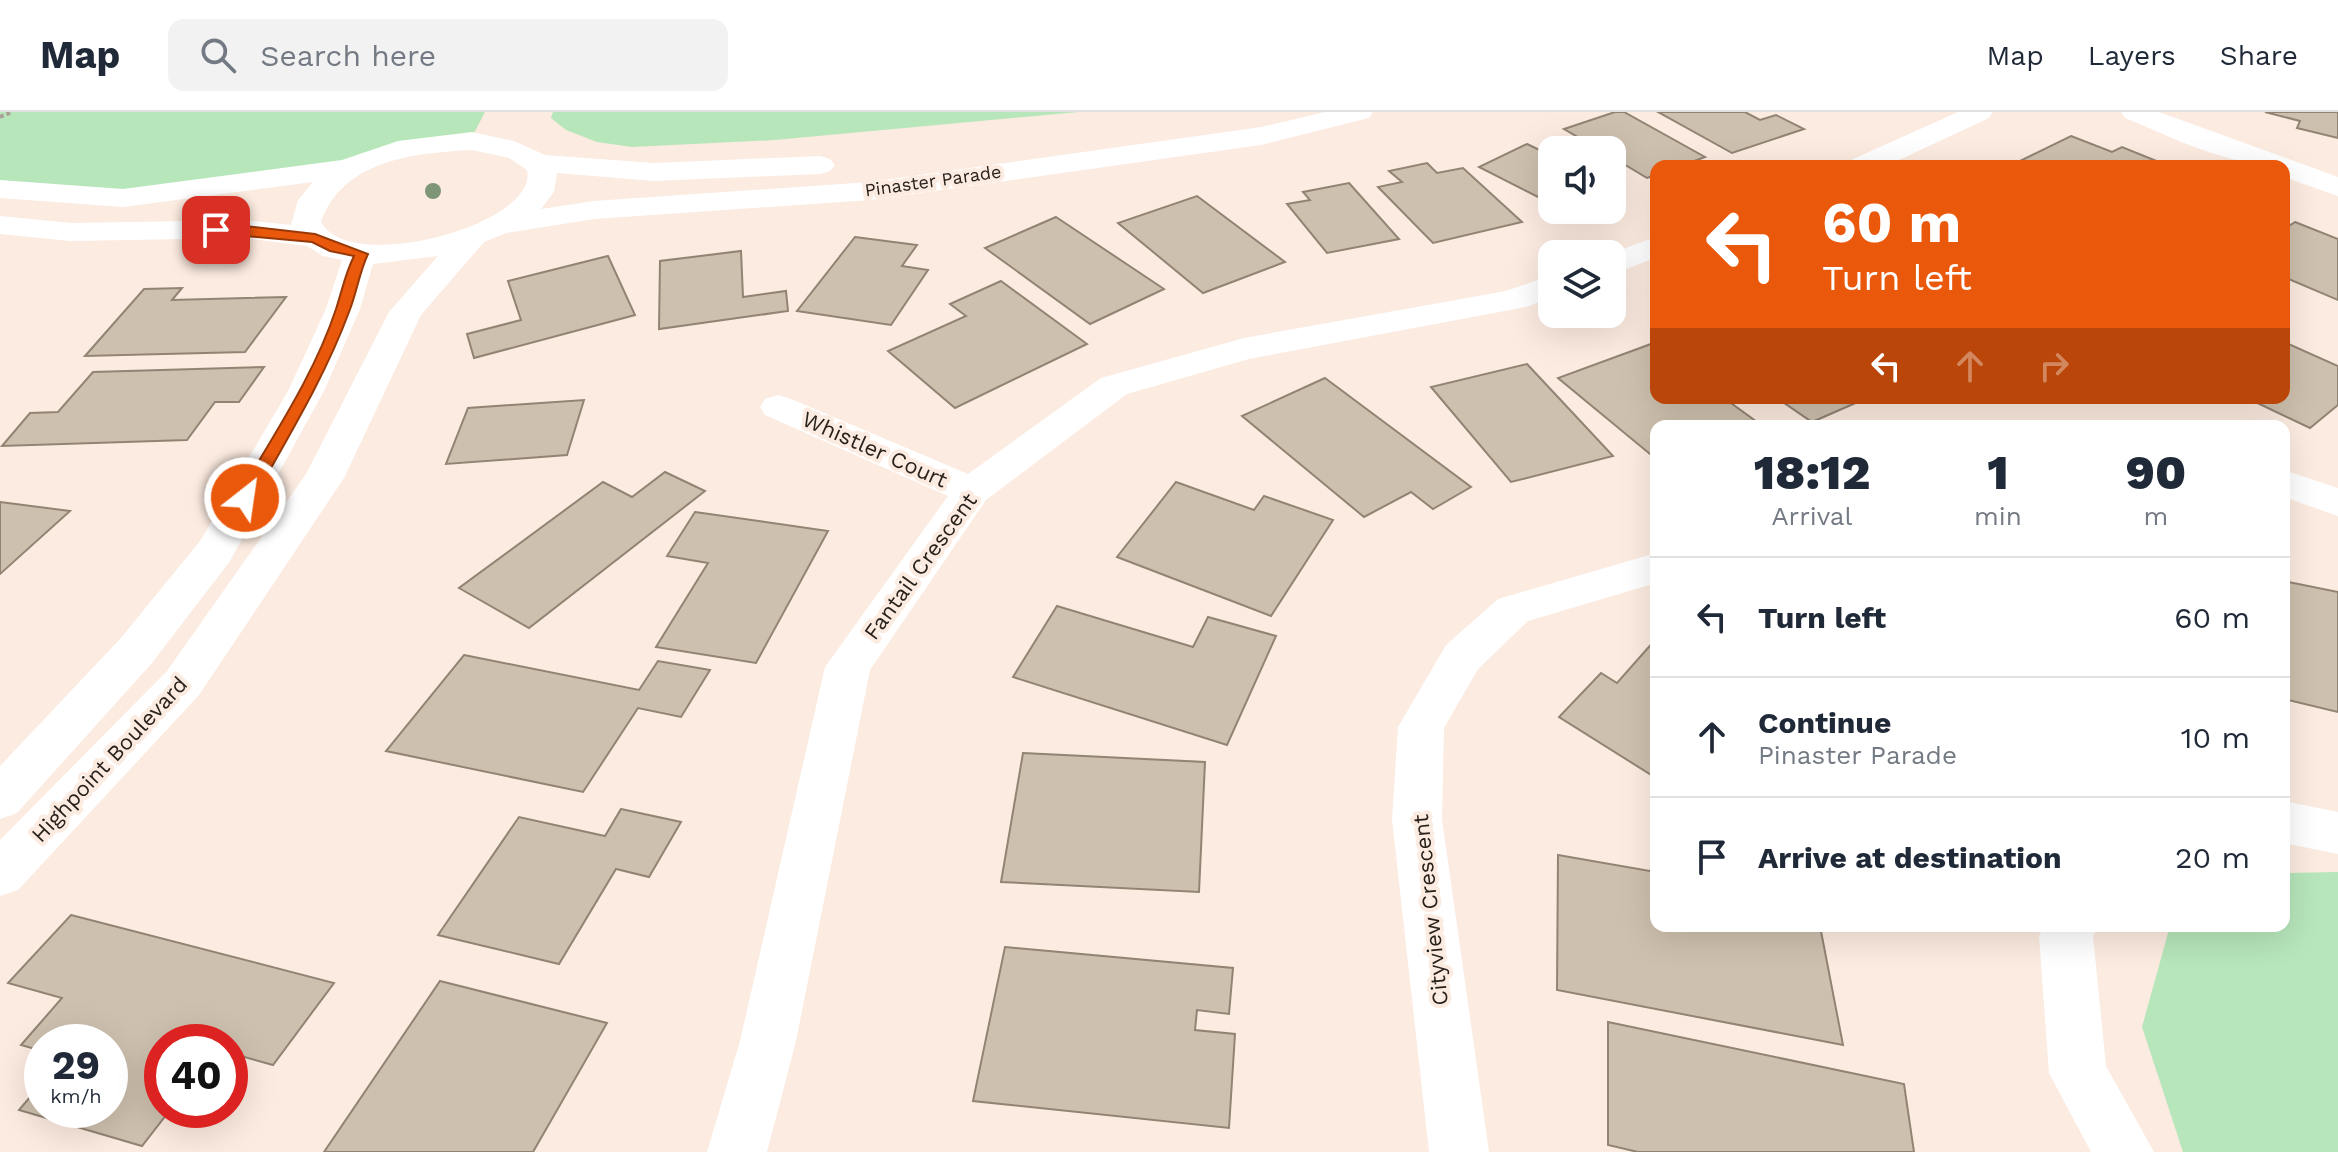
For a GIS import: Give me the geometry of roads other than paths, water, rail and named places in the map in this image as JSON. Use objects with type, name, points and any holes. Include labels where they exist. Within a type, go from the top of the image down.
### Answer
[{"type":"street","points":[[1143,124],[1236,112]]},
{"type":"street","name":"Pinaster Parade","points":[[361,254],[434,249],[488,231],[594,210],[886,189],[1261,136],[1359,112]]},
{"type":"street","points":[[1875,160],[1979,112]]},
{"type":"street","points":[[2135,112],[2205,141],[2263,160]]},
{"type":"street","points":[[2177,112],[2224,130],[2272,160]]},
{"type":"street","points":[[410,147],[455,114]]},
{"type":"street","points":[[0,189],[123,198],[351,168],[410,147],[504,134],[539,163]]},
{"type":"street","name":"Pinaster Parade","points":[[539,163],[654,172],[848,164]]},
{"type":"street","name":"Highpoint Boulevard","points":[[0,874],[183,683],[324,478],[406,312],[488,231],[526,208],[539,192],[544,177],[539,163]]},
{"type":"street","points":[[315,238],[305,222],[309,204],[325,186],[351,168]]},
{"type":"street","points":[[2290,169],[2338,187]]},
{"type":"street","points":[[0,225],[71,232],[245,229],[315,238],[334,248],[361,254],[350,279],[343,309],[306,391],[215,551],[136,651],[0,799]]},
{"type":"street","points":[[1626,259],[1650,249]]},
{"type":"street","name":"Fantail Crescent","points":[[737,1152],[768,1041],[848,667],[972,491],[1114,386],[1244,349],[1514,300],[1538,291]]},
{"type":"street","name":"Whistler Court","points":[[778,407],[972,491]]},
{"type":"street","points":[[2290,485],[2338,503]]},
{"type":"street","name":"Cityview Crescent","points":[[1459,1152],[1417,819],[1421,727],[1462,657],[1513,610],[1650,570]]},
{"type":"street","points":[[2290,823],[2338,833]]},
{"type":"street","points":[[2068,932],[2078,1073],[2124,1152]]}]
